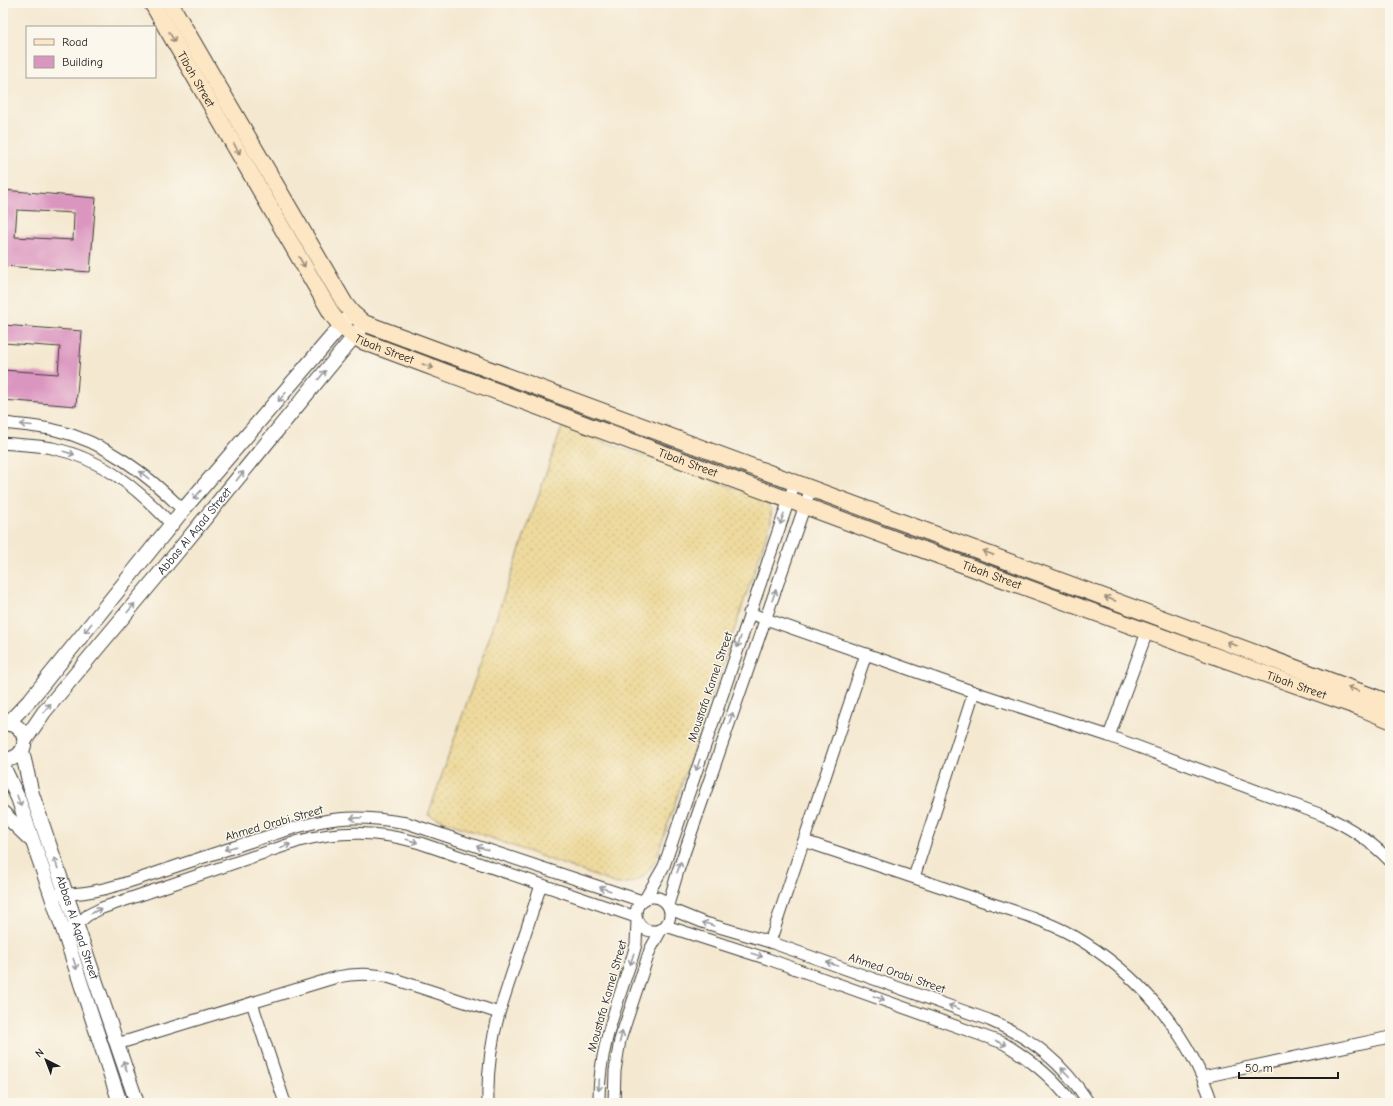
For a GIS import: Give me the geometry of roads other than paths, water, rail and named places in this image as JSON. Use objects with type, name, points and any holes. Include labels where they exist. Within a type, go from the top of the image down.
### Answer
[{"type":"main road","name":"Tibah Street","points":[[152,3],[329,309],[341,326],[353,337],[804,506],[1147,632],[1361,708],[1390,720]]},
{"type":"main road","name":"Tibah Street","points":[[170,3],[345,304],[358,318],[810,488],[1390,703]]},
{"type":"street","name":"Abbas Al Aqad Street","points":[[6,724],[30,700],[184,510],[341,326],[358,318]]},
{"type":"street","name":"Abbas Al Aqad Street","points":[[137,1103],[32,794],[23,746],[44,712],[353,337],[358,318]]},
{"type":"street","points":[[3,423],[54,429],[94,443],[141,472],[184,510]]},
{"type":"street","points":[[3,443],[51,448],[92,461],[112,471],[133,487],[172,525]]},
{"type":"street","name":"Moustafa Kamel Street","points":[[644,900],[664,866],[749,613],[795,482]]},
{"type":"street","points":[[669,907],[660,898],[650,897],[644,900],[637,908],[637,919],[643,928],[652,932],[664,928],[670,921],[669,907],[678,871],[810,488]]},
{"type":"street","points":[[749,613],[974,692],[1109,736],[1322,815],[1342,824],[1362,836],[1390,861]]},
{"type":"street","points":[[1109,736],[1147,632]]},
{"type":"street","points":[[770,942],[866,654]]},
{"type":"street","points":[[914,878],[974,692]]},
{"type":"street","points":[[3,759],[11,759],[23,746],[23,734],[14,725],[6,724]]},
{"type":"street","name":"Abbas Al Aqad Street","points":[[3,766],[18,798],[120,1103]]},
{"type":"street","points":[[3,813],[33,842]]},
{"type":"street","name":"Ahmed Orabi Street","points":[[51,894],[98,891],[316,822],[361,818],[383,819],[407,823],[644,900]]},
{"type":"street","name":"Ahmed Orabi Street","points":[[65,935],[88,915],[109,905],[299,841],[319,836],[360,833],[381,834],[401,838],[541,884],[637,919]]},
{"type":"street","points":[[804,840],[1051,926],[1071,935],[1102,955],[1121,970],[1156,1004],[1187,1045],[1203,1077],[1212,1103]]},
{"type":"street","points":[[488,1103],[490,1053],[499,1013],[541,884]]},
{"type":"street","name":"Ahmed Orabi Street","points":[[669,907],[702,922],[770,942],[989,1020],[1011,1030],[1033,1043],[1052,1058],[1069,1076],[1089,1103]]},
{"type":"street","name":"Moustafa Kamel Street","points":[[599,1103],[603,1051],[634,955],[637,919]]},
{"type":"street","name":"Moustafa Kamel Street","points":[[614,1103],[615,1071],[620,1040],[648,955],[664,928]]},
{"type":"street","points":[[664,928],[768,958],[981,1034],[1002,1043],[1036,1064],[1051,1077],[1072,1103]]},
{"type":"street","points":[[117,1044],[337,976],[351,974],[364,973],[391,978],[499,1013]]},
{"type":"street","points":[[252,1003],[285,1103]]},
{"type":"street","points":[[1203,1077],[1390,1037]]}]
